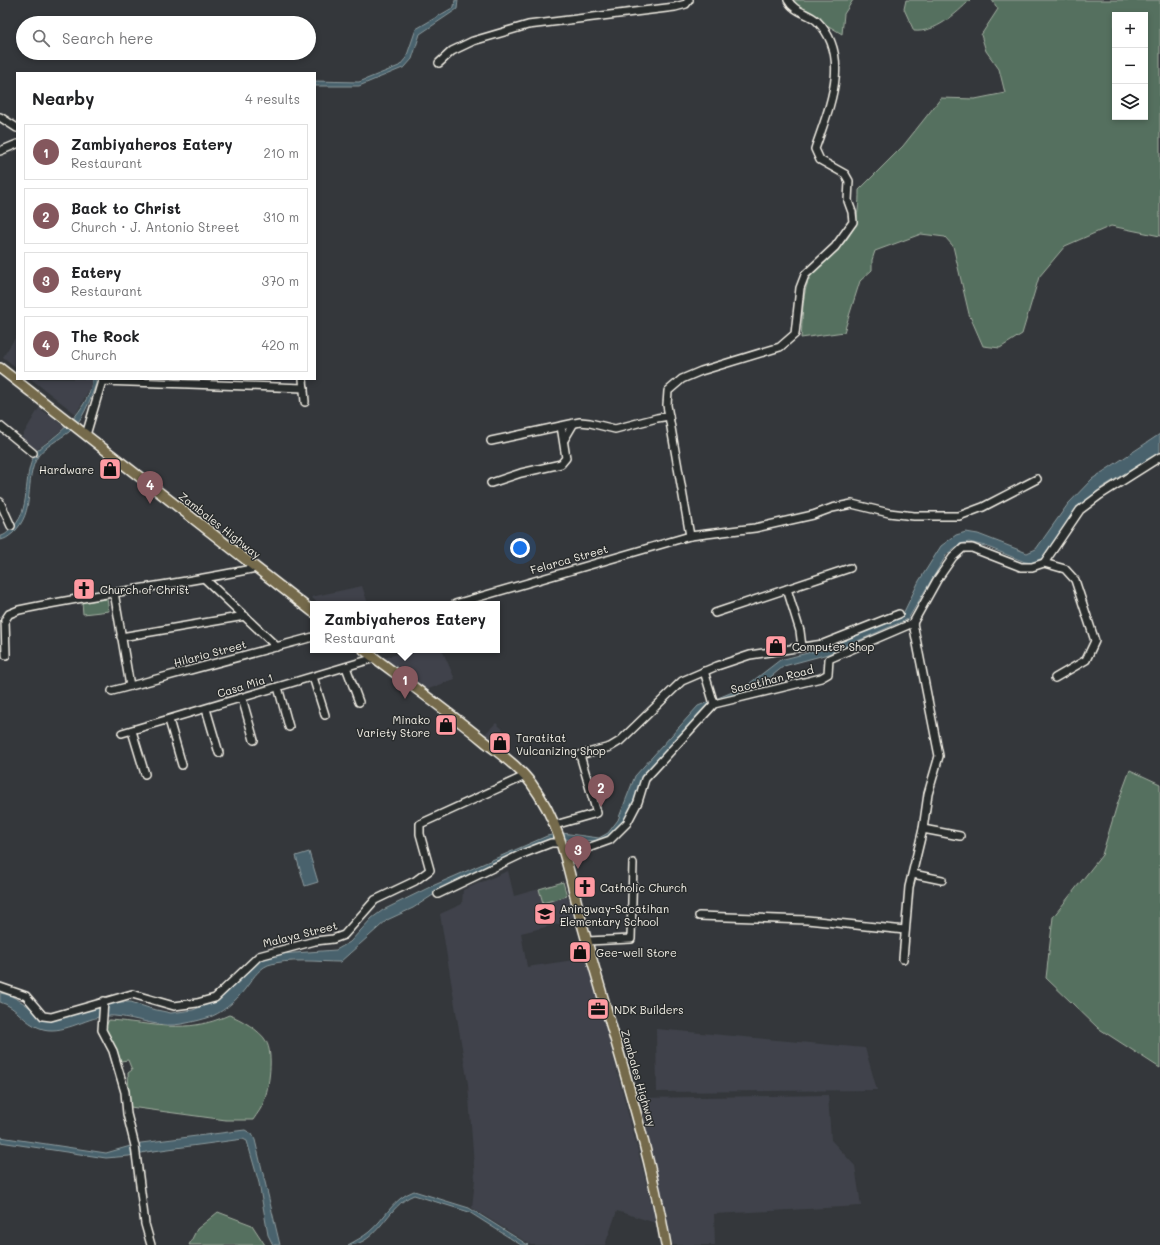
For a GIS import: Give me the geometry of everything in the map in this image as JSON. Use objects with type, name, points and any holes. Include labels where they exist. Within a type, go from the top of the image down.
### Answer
[{"type":"main road","name":"Zambales Highway","points":[[1,371],[74,425],[310,610]]},
{"type":"main road","name":"Zambales Highway","points":[[368,653],[465,725],[525,776],[547,806],[565,854],[646,1151],[659,1202],[666,1245]]},
{"type":"street","points":[[439,63],[452,51],[472,41],[508,30],[528,25],[675,7],[686,4],[689,0]]},
{"type":"street","points":[[690,536],[669,416],[668,391],[682,379],[701,371],[780,347],[795,334],[800,288],[805,275],[835,247],[854,222],[848,201],[849,181],[845,174],[820,160],[815,149],[835,87],[835,57],[830,39],[817,21],[799,11],[788,0]]},
{"type":"street","points":[[0,117],[16,127]]},
{"type":"street","points":[[0,151],[16,144]]},
{"type":"street","points":[[86,435],[102,381],[119,380],[248,383],[280,388],[304,388]]},
{"type":"street","points":[[280,380],[280,388]]},
{"type":"street","points":[[303,380],[305,402]]},
{"type":"street","points":[[491,441],[574,423],[590,423],[615,429],[669,416]]},
{"type":"street","points":[[564,440],[574,423]]},
{"type":"street","points":[[0,426],[33,453]]},
{"type":"street","points":[[491,483],[521,473],[561,464],[566,458],[561,426]]},
{"type":"street","points":[[1044,563],[1080,510],[1117,484],[1160,458]]},
{"type":"street","name":"Felarca Street","points":[[465,601],[690,536],[755,528],[813,516],[832,508],[852,504],[889,513],[914,516],[959,516],[983,507],[1037,480]]},
{"type":"street","points":[[0,502],[11,526]]},
{"type":"street","points":[[903,959],[910,886],[923,829],[928,794],[939,756],[913,624],[937,580],[953,557],[963,548],[972,548],[1021,567],[1032,567],[1044,563],[1065,569],[1075,580],[1095,641],[1086,660],[1055,678]]},
{"type":"street","points":[[6,655],[6,620],[9,614],[19,610],[114,592],[205,579],[256,568]]},
{"type":"street","points":[[715,613],[850,568]]},
{"type":"street","points":[[205,579],[277,647]]},
{"type":"street","points":[[787,589],[800,631],[802,647]]},
{"type":"street","points":[[114,592],[130,686]]},
{"type":"street","points":[[556,827],[597,813],[580,755],[610,747],[620,741],[682,681],[750,656],[823,644],[899,614]]},
{"type":"street","points":[[121,637],[245,616]]},
{"type":"street","name":"Sacatihan Road","points":[[714,704],[822,678],[828,674],[829,659],[913,624]]},
{"type":"street","name":"Hilario Street","points":[[112,691],[310,638]]},
{"type":"street","name":"Casa Mia 1","points":[[122,734],[375,658]]},
{"type":"street","points":[[346,667],[359,702]]},
{"type":"street","points":[[565,854],[610,840],[627,823],[638,802],[646,779],[714,704],[704,672]]},
{"type":"street","points":[[313,677],[325,715]]},
{"type":"street","points":[[278,687],[288,727]]},
{"type":"street","points":[[242,698],[254,740]]},
{"type":"street","points":[[206,709],[219,753]]},
{"type":"street","points":[[169,720],[182,764]]},
{"type":"street","points":[[132,731],[145,774]]},
{"type":"street","name":"Malaya Street","points":[[0,987],[26,996],[43,1016],[51,1017],[132,994],[174,1006],[215,998],[259,956],[344,935],[375,900],[415,881],[430,870],[420,834],[420,824],[525,776]]},
{"type":"street","points":[[923,829],[960,836]]},
{"type":"street","points":[[438,894],[522,854],[551,843],[561,842]]},
{"type":"street","points":[[588,941],[631,939],[633,863]]},
{"type":"street","points":[[913,874],[942,880]]},
{"type":"street","points":[[699,916],[807,920],[905,930]]},
{"type":"street","points":[[104,1001],[102,1030],[113,1051],[121,1073],[125,1092],[127,1114],[135,1146],[145,1224],[151,1245]]},
{"type":"shaded area","points":[[16,337],[16,367],[3,357]]},
{"type":"shaded area","points":[[32,380],[91,380],[91,386],[76,414]]},
{"type":"shaded area","points":[[39,408],[65,427],[34,452],[20,440]]},
{"type":"shaded area","points":[[362,586],[367,601],[316,601],[311,597]]},
{"type":"shaded area","points":[[402,653],[443,653],[455,679],[426,690],[384,658]]},
{"type":"shaded area","points":[[496,723],[512,738],[500,750],[483,736]]},
{"type":"shaded area","points":[[508,871],[514,896],[539,889],[543,903],[567,896],[575,920],[521,933],[527,967],[587,958],[643,1170],[656,1223],[617,1211],[605,1245],[531,1245],[472,1208],[475,1179],[468,1084],[440,914],[462,904],[463,890]]},
{"type":"shaded area","points":[[656,1029],[865,1048],[877,1090],[657,1092]]},
{"type":"shaded area","points":[[828,1095],[831,1140],[855,1166],[861,1206],[714,1214],[715,1245],[673,1245],[640,1098]]},
{"type":"green space","points":[[791,0],[853,0],[844,14],[842,34],[795,6]]},
{"type":"green space","points":[[906,0],[970,0],[945,22],[930,29],[914,31],[904,9]]},
{"type":"green space","points":[[992,0],[1160,0],[1160,236],[1111,226],[1065,246],[1039,277],[1022,334],[1000,348],[983,346],[969,314],[953,246],[945,237],[921,234],[875,251],[872,260],[872,270],[860,281],[844,332],[801,338],[804,295],[809,279],[813,272],[840,247],[851,233],[857,219],[859,190],[903,146],[941,98],[975,99],[1005,93],[999,69],[986,51],[981,35],[998,9]]},
{"type":"green space","points":[[107,599],[109,611],[83,614],[82,602]]},
{"type":"green space","points":[[1130,770],[1160,784],[1160,1068],[1098,1028],[1046,978],[1053,917],[1102,855],[1117,805]]},
{"type":"green space","points":[[563,882],[567,896],[543,903],[539,889]]},
{"type":"green space","points":[[229,1015],[244,1022],[260,1033],[266,1041],[270,1054],[268,1088],[262,1106],[253,1120],[226,1120],[130,1107],[128,1073],[132,1070],[128,1060],[121,1061],[105,1028],[109,1020],[155,1025],[184,1026],[198,1025]]},
{"type":"green space","points":[[218,1212],[252,1225],[265,1245],[189,1245],[197,1229]]},
{"type":"water","points":[[455,0],[458,0],[457,9],[420,34],[412,59],[405,67],[359,86],[316,86],[316,81],[359,82],[399,66],[406,58],[416,29],[454,7]]},
{"type":"water","points":[[92,380],[96,380],[96,384],[86,410],[79,422],[69,432],[48,446],[38,456],[31,475],[28,506],[25,515],[10,536],[0,540],[0,536],[4,535],[10,530],[22,513],[28,473],[35,454],[72,420],[84,404],[91,387]]},
{"type":"water","points":[[1160,434],[1160,452],[1101,488],[1076,510],[1042,558],[1032,563],[1025,562],[985,546],[969,542],[960,544],[947,554],[908,619],[828,654],[784,666],[750,694],[709,709],[643,778],[625,823],[609,838],[596,841],[562,839],[433,895],[413,908],[387,920],[340,962],[294,961],[268,965],[258,972],[233,1002],[218,1013],[203,1019],[182,1024],[166,1025],[122,1017],[105,1016],[97,1017],[65,1028],[48,1030],[34,1026],[11,1007],[0,1002],[0,993],[12,996],[23,1002],[43,1018],[110,1002],[131,1002],[171,1013],[193,1010],[218,1000],[260,960],[280,954],[336,950],[350,942],[372,918],[383,910],[430,887],[547,836],[562,833],[599,838],[608,833],[618,820],[635,776],[698,706],[745,687],[780,660],[827,648],[903,614],[919,581],[941,546],[956,535],[966,532],[978,534],[1027,553],[1036,549],[1068,504],[1092,479]]},
{"type":"water","points":[[309,852],[318,882],[305,886],[296,856]]},
{"type":"water","points":[[245,1130],[252,1134],[255,1140],[280,1245],[273,1245],[268,1235],[259,1183],[247,1141],[243,1139],[106,1158],[0,1142],[0,1137],[106,1153],[141,1143]]},
{"type":"water","points":[[414,1191],[469,1208],[528,1245],[521,1245],[469,1212],[414,1195],[397,1207],[367,1239],[348,1245],[369,1232],[400,1199],[406,1194]]},
{"type":"place","name":"Hardware","points":[[110,469]]},
{"type":"place","name":"The Rock","points":[[150,504]]},
{"type":"place","name":"Church of Christ","points":[[84,589]]},
{"type":"place","name":"Computer Shop","points":[[776,646]]},
{"type":"place","name":"Zambiyaheros Eatery","points":[[405,699]]},
{"type":"place","name":"Minako Variety Store","points":[[446,725]]},
{"type":"place","name":"Taratitat Vulcanizing Shop","points":[[500,743]]},
{"type":"place","name":"Back to Christ","points":[[601,807]]},
{"type":"place","name":"Eatery","points":[[578,869]]},
{"type":"place","name":"Catholic Church","points":[[585,887]]},
{"type":"place","name":"Aningway-Sacatihan Elementary School","points":[[545,914]]},
{"type":"place","name":"Gee-well Store","points":[[580,952]]},
{"type":"place","name":"NDK Builders","points":[[598,1009]]}]
